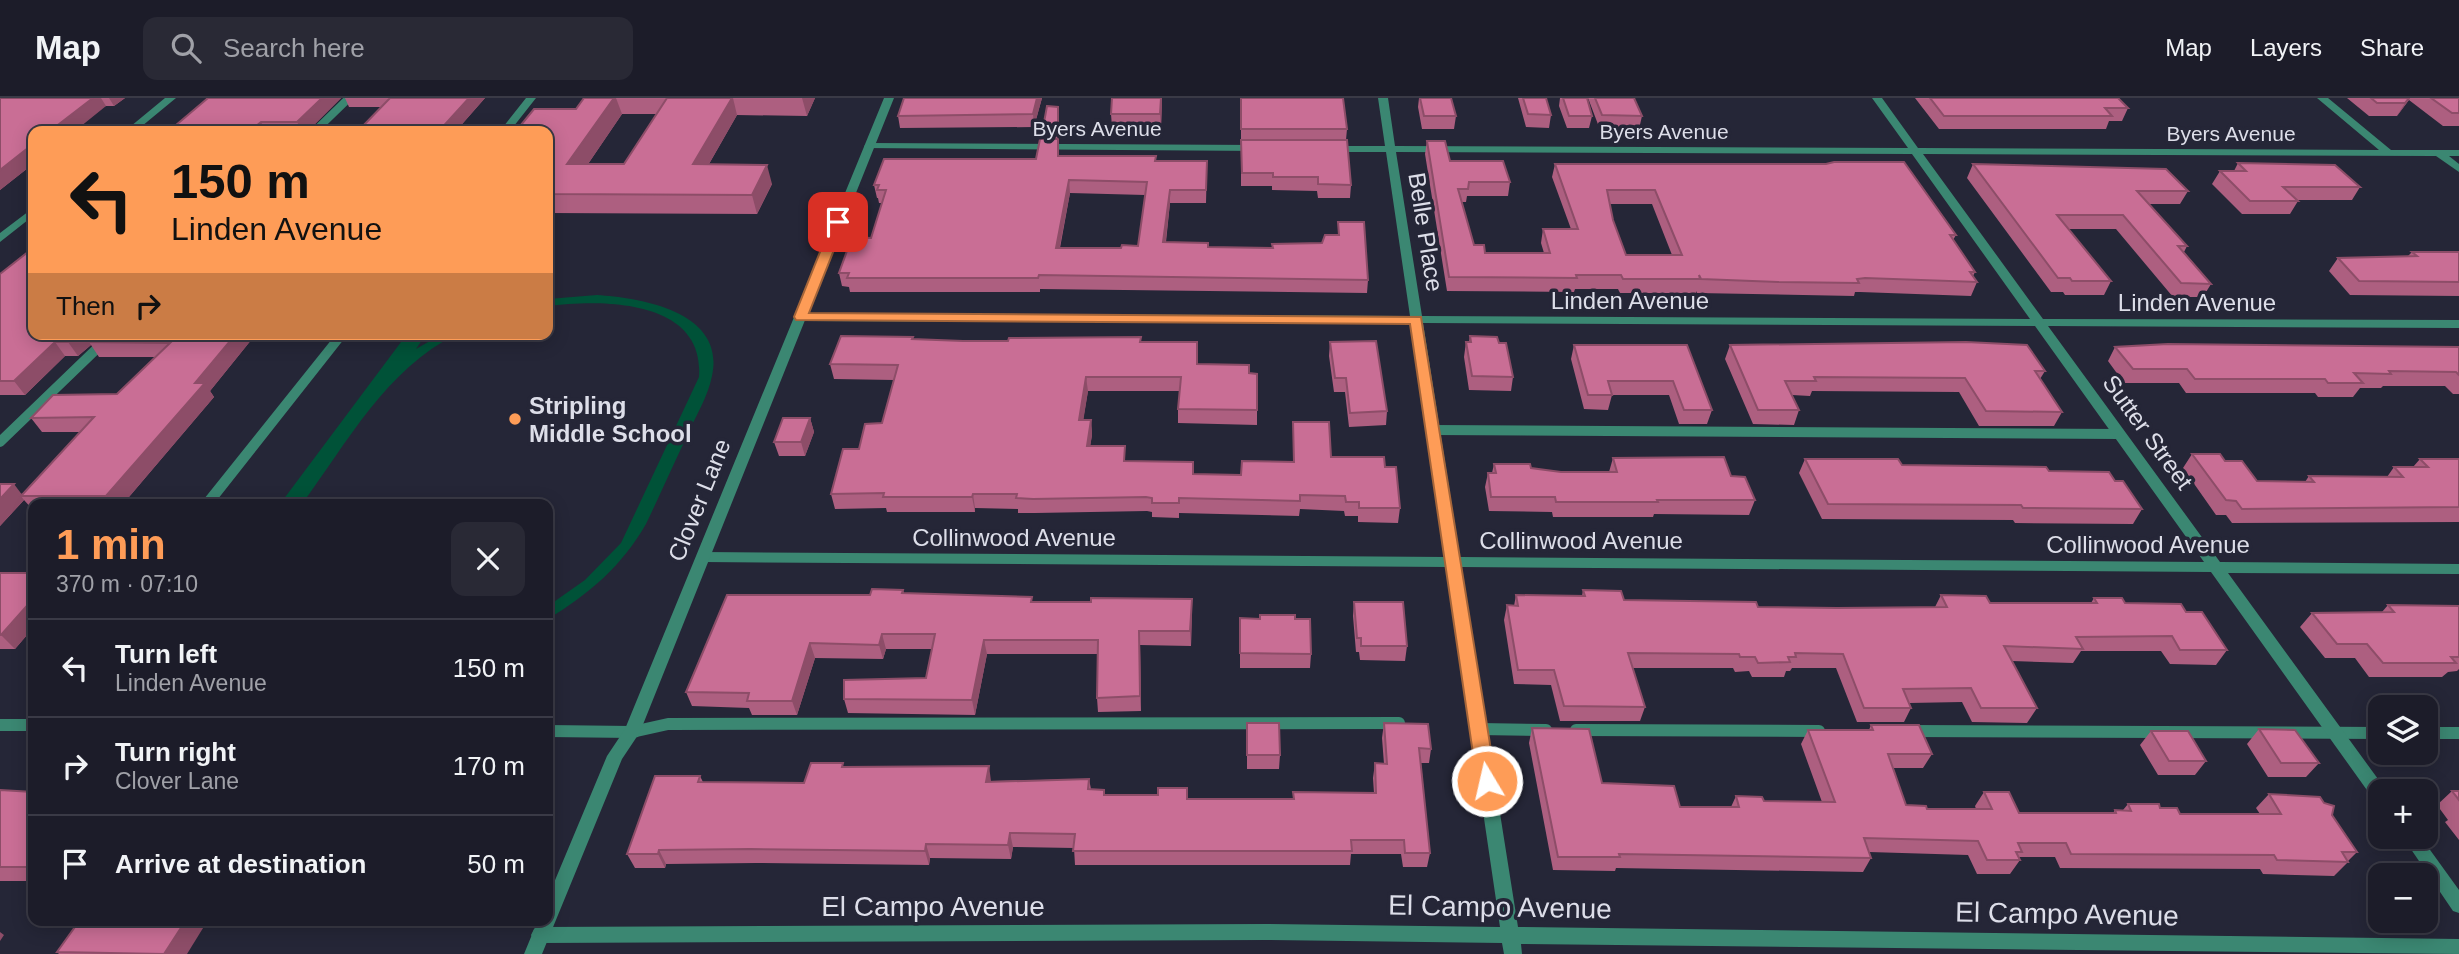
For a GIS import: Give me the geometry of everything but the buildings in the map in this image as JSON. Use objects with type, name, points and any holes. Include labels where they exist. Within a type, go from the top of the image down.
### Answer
[{"type":"street","points":[[136,126],[171,98]]},
{"type":"street","points":[[509,126],[531,98]]},
{"type":"street","name":"Clover Lane","points":[[553,905],[615,756],[632,732],[889,98]]},
{"type":"street","name":"Belle Place","points":[[1383,98],[1512,945]]},
{"type":"street","name":"Sutter Street","points":[[1877,98],[2368,779]]},
{"type":"street","points":[[2322,98],[2389,153]]},
{"type":"street","name":"Byers Avenue","points":[[869,146],[1267,148]]},
{"type":"street","name":"Byers Avenue","points":[[1322,149],[2459,153]]},
{"type":"street","points":[[2439,153],[2459,169]]},
{"type":"street","points":[[0,239],[28,215]]},
{"type":"street","name":"Linden Avenue","points":[[800,317],[2459,324]]},
{"type":"street","points":[[211,499],[337,340]]},
{"type":"street","name":"Collinwood Avenue","points":[[702,558],[2459,569]]},
{"type":"street","points":[[0,724],[28,724]]},
{"type":"street","points":[[553,731],[632,732]]},
{"type":"street","points":[[2419,849],[2459,905]]},
{"type":"street","name":"El Campo Avenue","points":[[553,924],[1264,932],[1512,945],[2459,947]]},
{"type":"street","name":"Clover Lane","points":[[533,954],[544,926]]},
{"type":"lane","points":[[320,126],[349,98]]},
{"type":"lane","points":[[0,442],[106,340]]},
{"type":"lane","points":[[1433,430],[2119,434]]},
{"type":"lane","points":[[632,732],[668,724],[1399,723]]},
{"type":"lane","points":[[1479,729],[1838,731]]},
{"type":"lane","points":[[1893,731],[2368,733]]},
{"type":"lane","points":[[2438,733],[2459,733]]},
{"type":"green space","points":[[597,295],[657,305],[694,323],[706,337],[713,354],[708,392],[637,539],[603,578],[553,616],[553,602],[585,580],[621,543],[699,377],[696,351],[686,332],[668,318],[621,305],[595,303],[553,306],[553,299]]},
{"type":"green space","points":[[403,340],[422,340],[416,349],[432,340],[447,340],[409,367],[389,387],[352,433],[306,499],[284,499]]},
{"type":"place","name":"Stripling Middle School","points":[[515,419]]},
{"type":"route","points":[[838,222],[800,317],[1417,320],[1487,781]]}]
